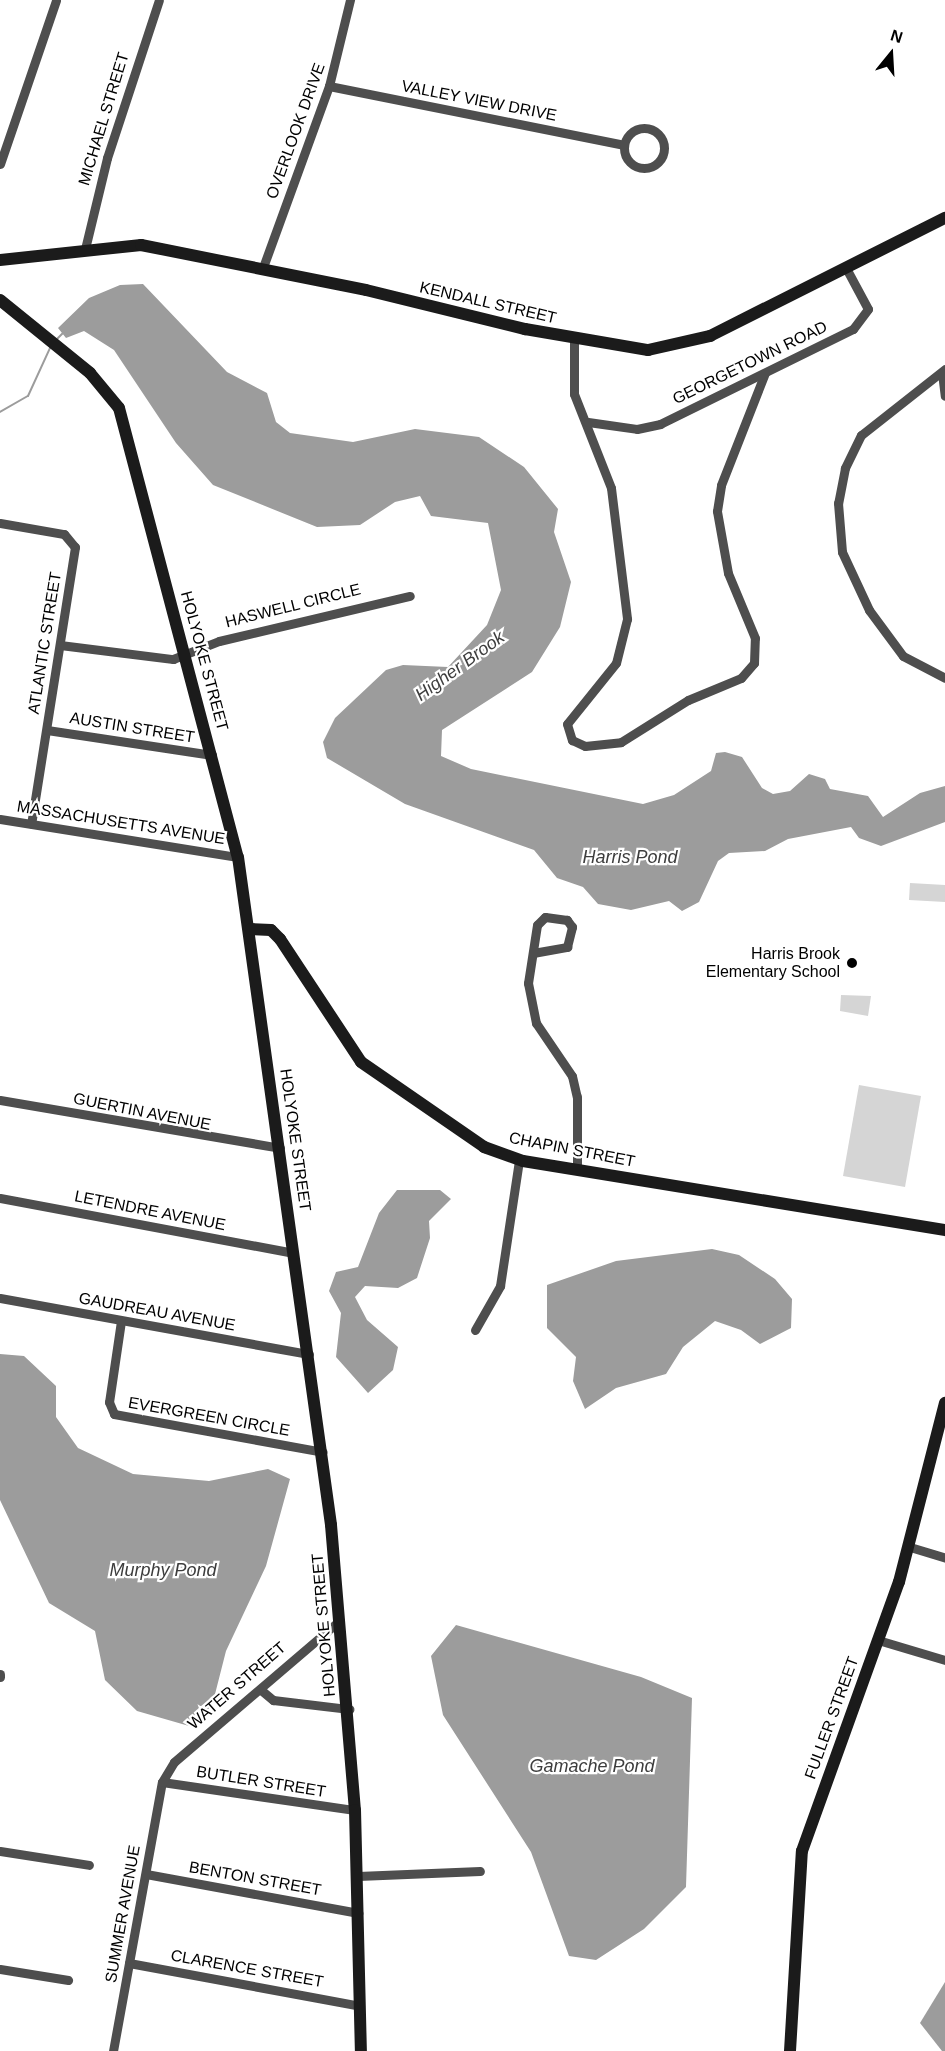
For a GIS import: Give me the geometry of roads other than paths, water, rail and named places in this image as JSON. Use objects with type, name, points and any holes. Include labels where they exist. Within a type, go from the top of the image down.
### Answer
[{"type":"main road","name":"KENDALL STREET","points":[[0,260],[85,249],[141,245],[574,339],[632,349],[689,343],[945,218]]},
{"type":"main road","name":"HOLYOKE STREET","points":[[0,300],[103,386],[122,415],[238,857],[251,929],[309,1354],[340,1620],[349,1709],[355,1810],[362,2051]]},
{"type":"main road","name":"CHAPIN STREET","points":[[251,929],[271,930],[280,939],[341,1039],[380,1080],[484,1147],[519,1160],[945,1230]]},
{"type":"main road","name":"FULLER STREET","points":[[790,2051],[802,1851],[910,1547],[945,1403]]},
{"type":"street","points":[[0,165],[56,0]]},
{"type":"street","name":"MICHAEL STREET","points":[[85,249],[107,158],[159,0]]},
{"type":"street","name":"OVERLOOK DRIVE","points":[[262,270],[329,86],[350,0]]},
{"type":"street","name":"VALLEY VIEW DRIVE","points":[[329,86],[622,145]]},
{"type":"street","points":[[644,129],[659,134],[664,148],[655,165],[639,168],[622,145],[630,134],[644,129]]},
{"type":"street","name":"GEORGETOWN ROAD","points":[[588,422],[651,427],[765,373],[864,319],[868,307],[846,268]]},
{"type":"street","points":[[574,339],[574,394],[588,422],[611,488],[627,625],[616,663],[567,727],[577,743],[601,746],[621,742],[688,700],[741,678],[754,663],[756,638],[728,573],[717,511],[721,485],[765,373]]},
{"type":"street","points":[[944,371],[945,396]]},
{"type":"street","points":[[944,371],[895,403],[861,435],[845,468],[838,503],[842,552],[869,610],[903,656],[945,678]]},
{"type":"street","name":"ATLANTIC STREET","points":[[0,523],[64,534],[75,547],[31,824]]},
{"type":"street","name":"HASWELL CIRCLE","points":[[60,645],[173,659],[242,635],[411,596]]},
{"type":"street","name":"AUSTIN STREET","points":[[47,730],[212,755]]},
{"type":"street","name":"MASSACHUSETTS AVENUE","points":[[0,819],[238,857]]},
{"type":"street","points":[[533,953],[567,947],[572,927],[567,920],[544,917],[537,926],[533,953],[530,1010],[572,1076],[577,1097],[577,1170]]},
{"type":"street","name":"GUERTIN AVENUE","points":[[0,1100],[280,1148]]},
{"type":"street","points":[[475,1330],[500,1286],[519,1160]]},
{"type":"street","name":"LETENDRE AVENUE","points":[[0,1198],[294,1253]]},
{"type":"street","name":"GAUDREAU AVENUE","points":[[0,1298],[309,1354]]},
{"type":"street","name":"EVERGREEN CIRCLE","points":[[121,1321],[109,1402],[114,1414],[322,1452]]},
{"type":"street","points":[[910,1547],[945,1558]]},
{"type":"street","name":"WATER STREET","points":[[162,1782],[174,1762],[261,1690],[340,1620]]},
{"type":"street","points":[[878,1640],[945,1660]]},
{"type":"street","points":[[261,1690],[273,1700],[349,1709]]},
{"type":"street","name":"BUTLER STREET","points":[[162,1782],[355,1810]]},
{"type":"street","name":"SUMMER AVENUE","points":[[113,2051],[162,1782]]},
{"type":"street","points":[[0,1851],[89,1865]]},
{"type":"street","points":[[358,1875],[480,1871]]},
{"type":"street","name":"BENTON STREET","points":[[146,1874],[358,1913]]},
{"type":"street","name":"CLARENCE STREET","points":[[129,1963],[360,2006]]},
{"type":"street","points":[[0,1969],[68,1980]]},
{"type":"water","name":"Harris Pond","points":[[143,284],[227,372],[267,393],[276,422],[290,433],[353,442],[415,429],[479,437],[524,467],[558,509],[554,532],[571,582],[560,627],[532,672],[442,730],[441,756],[471,769],[643,804],[674,795],[711,771],[716,753],[725,752],[742,757],[762,788],[773,794],[790,791],[809,774],[825,779],[830,789],[868,796],[883,817],[920,793],[945,786],[945,822],[881,846],[859,838],[851,827],[788,839],[765,851],[729,853],[718,861],[699,902],[682,911],[669,901],[631,910],[598,904],[583,887],[557,878],[534,850],[405,804],[327,758],[323,742],[335,718],[386,670],[403,665],[448,667],[487,625],[501,590],[488,523],[431,516],[420,496],[395,502],[360,525],[317,527],[213,485],[176,443],[114,350],[84,331],[66,338],[58,328],[89,298],[120,285]]},
{"type":"water","points":[[397,1190],[440,1190],[451,1199],[429,1221],[430,1238],[417,1278],[398,1288],[365,1286],[355,1297],[367,1320],[398,1347],[393,1370],[368,1393],[336,1357],[341,1313],[329,1291],[336,1272],[358,1267],[379,1213]]},
{"type":"water","points":[[712,1249],[739,1255],[775,1279],[792,1299],[791,1328],[760,1344],[741,1330],[715,1321],[683,1347],[666,1374],[616,1388],[585,1409],[573,1381],[576,1357],[547,1328],[547,1285],[616,1261]]},
{"type":"water","name":"Murphy Pond","points":[[0,1354],[24,1356],[56,1386],[56,1417],[78,1448],[133,1474],[209,1481],[268,1469],[290,1479],[266,1566],[226,1651],[213,1702],[196,1728],[137,1711],[105,1680],[95,1631],[49,1603],[0,1500]]},
{"type":"water","name":"Gamache Pond","points":[[456,1625],[641,1677],[692,1698],[686,1887],[644,1929],[596,1960],[569,1956],[531,1852],[443,1715],[431,1656]]},
{"type":"water","points":[[945,1982],[945,2051],[942,2051],[920,2023]]},
{"type":"waterway","name":"Higher Brook","points":[[55,341],[64,332]]},
{"type":"waterway","name":"Higher Brook","points":[[0,412],[28,396],[50,348]]},
{"type":"place","name":"Harris Brook Elementary School","points":[[852,963]]}]
